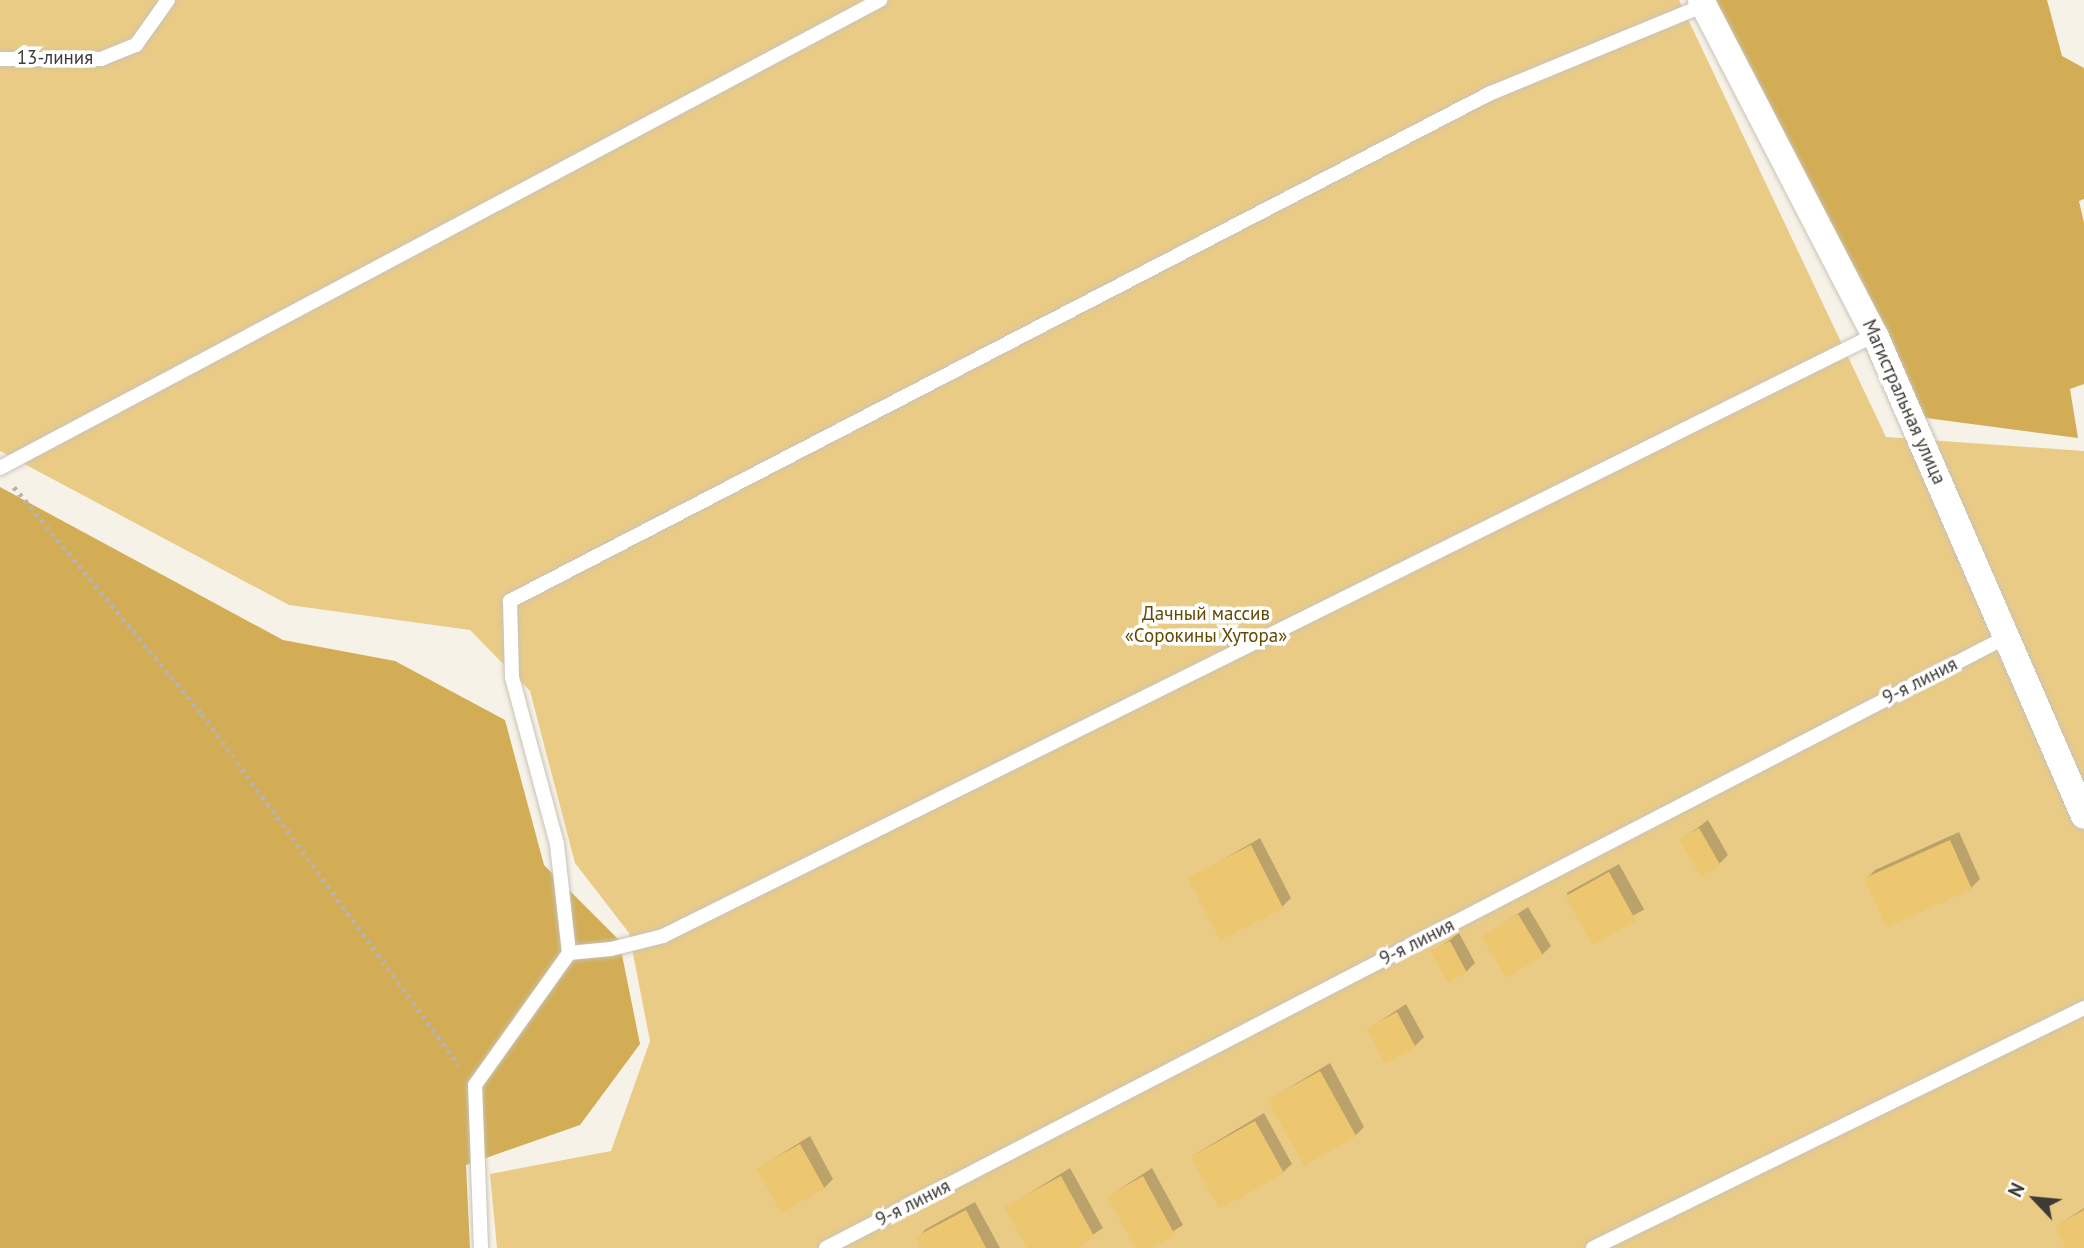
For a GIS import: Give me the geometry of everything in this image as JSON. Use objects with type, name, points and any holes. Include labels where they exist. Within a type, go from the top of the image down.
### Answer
[{"type":"street","name":"Магистральная улица","points":[[1702,2],[1875,335],[2084,816]]},
{"type":"lane","name":"13-линия","points":[[0,58],[101,59],[135,45],[168,0]]},
{"type":"lane","points":[[0,468],[880,0]]},
{"type":"lane","points":[[481,1248],[475,1085],[569,953],[557,844],[512,677],[510,601],[1491,93],[1702,2]]},
{"type":"lane","points":[[569,953],[611,949],[663,936],[1875,335]]},
{"type":"lane","name":"9-я линия","points":[[826,1248],[2008,636]]},
{"type":"lane","points":[[1594,1248],[2084,1007]]},
{"type":"path","points":[[9,481],[202,715],[475,1085]]},
{"type":"green space","name":"Дачный массив «Сорокины Хутора»","points":[[0,0],[1679,0],[1886,437],[2084,451],[2084,1248],[497,1248],[490,1174],[611,1151],[650,1041],[629,933],[575,863],[530,691],[470,630],[289,605],[0,451]]},
{"type":"shaded area","points":[[1695,0],[2047,0],[2062,56],[2084,68],[2084,199],[2079,201],[2084,223],[2084,384],[2070,389],[2078,438],[1911,416]]},
{"type":"shaded area","points":[[0,487],[283,640],[395,661],[505,720],[544,865],[619,940],[640,1044],[580,1125],[466,1165],[470,1248],[0,1248]]},
{"type":"building","points":[[1699,828],[1720,865],[1701,877],[1679,840]]},
{"type":"building","points":[[1950,840],[1972,889],[1886,928],[1864,878]]},
{"type":"building","points":[[1251,845],[1283,908],[1220,940],[1188,877]]},
{"type":"building","points":[[1609,872],[1636,921],[1592,945],[1565,896]]},
{"type":"building","points":[[1518,914],[1543,956],[1506,978],[1481,936]]},
{"type":"building","points":[[1450,941],[1467,973],[1447,983],[1431,951]]},
{"type":"building","points":[[1397,1012],[1416,1047],[1385,1064],[1366,1028]]},
{"type":"building","points":[[1320,1071],[1356,1137],[1304,1166],[1268,1100]]},
{"type":"building","points":[[1255,1121],[1284,1173],[1219,1209],[1190,1157]]},
{"type":"building","points":[[800,1144],[825,1189],[781,1213],[756,1168]]},
{"type":"building","points":[[1061,1176],[1095,1238],[1077,1248],[1027,1248],[1004,1207]]},
{"type":"building","points":[[1143,1176],[1175,1235],[1151,1248],[1135,1248],[1107,1196]]},
{"type":"building","points":[[966,1210],[986,1248],[920,1248],[915,1237]]},
{"type":"building","points":[[2084,1210],[2084,1248],[2066,1248],[2055,1226]]}]
